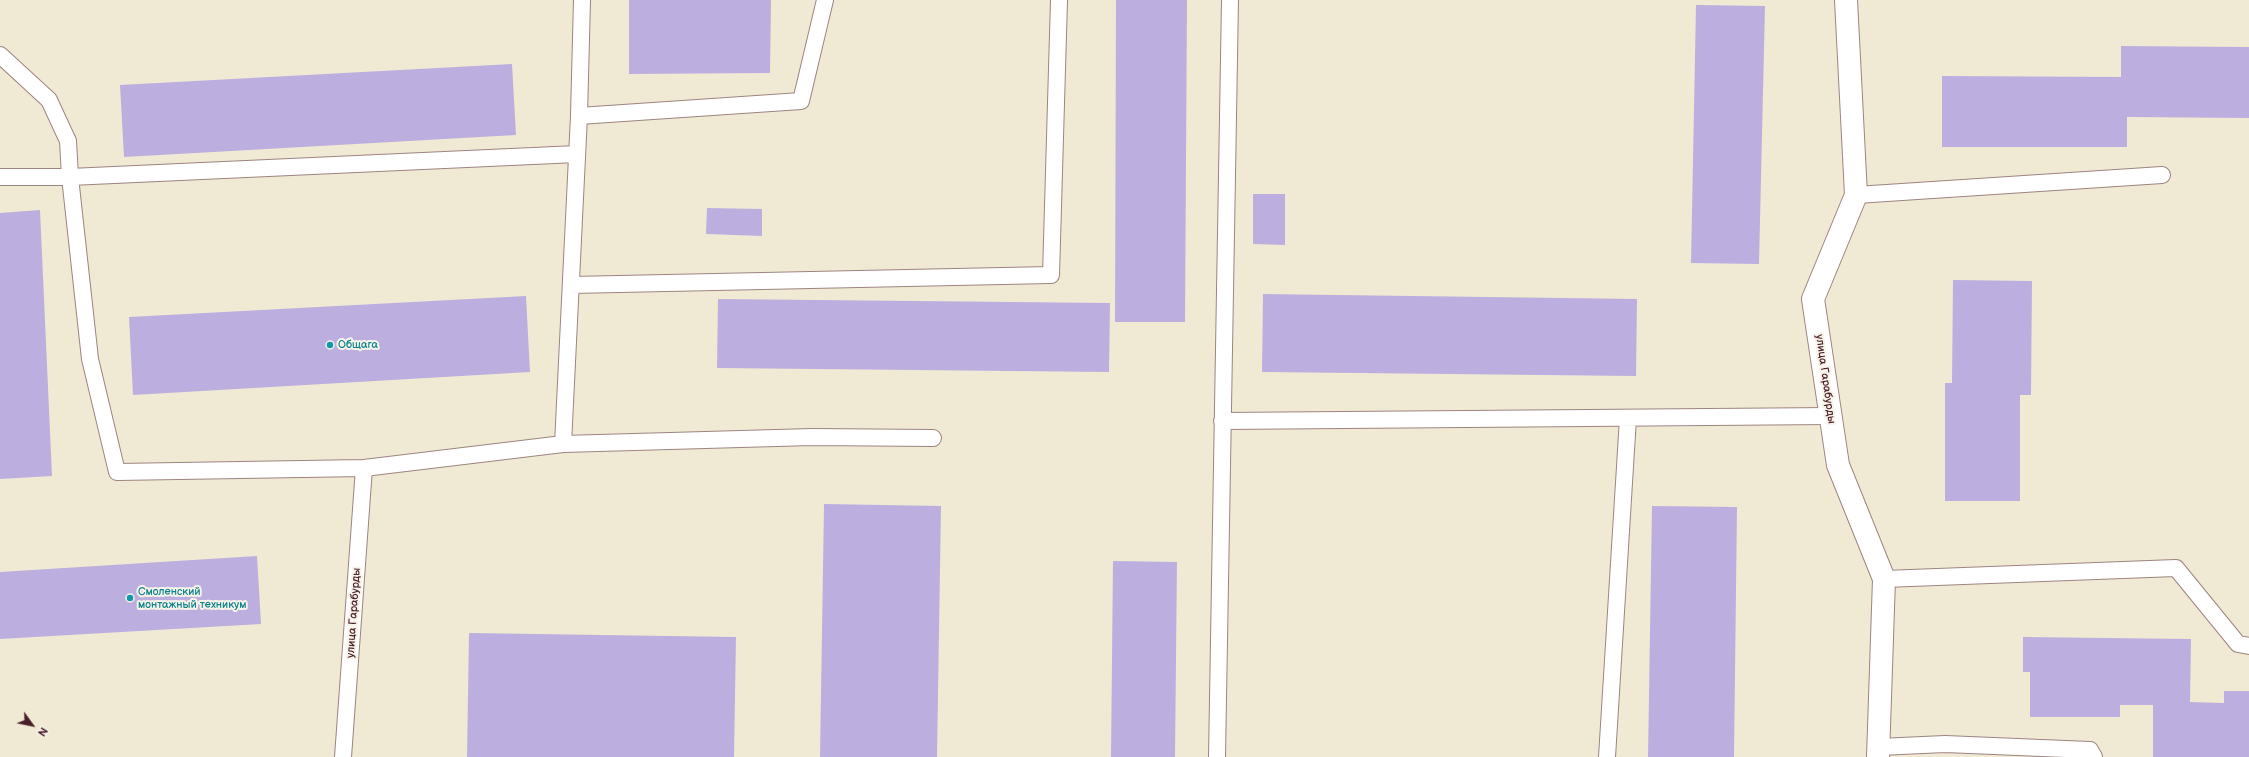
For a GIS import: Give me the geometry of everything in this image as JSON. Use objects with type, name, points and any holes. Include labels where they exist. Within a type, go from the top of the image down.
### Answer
[{"type":"street","name":"улица Гарабурды","points":[[1846,0],[1856,195],[1813,299],[1838,465],[1884,579],[1879,752]]},
{"type":"lane","points":[[563,444],[579,116],[582,0]]},
{"type":"lane","points":[[579,116],[801,101],[826,0]]},
{"type":"lane","points":[[571,285],[1051,275],[1059,0]]},
{"type":"lane","points":[[1216,757],[1230,0]]},
{"type":"lane","points":[[0,55],[49,100],[68,141],[70,177],[90,359],[117,472],[364,468],[563,444],[812,437],[933,438]]},
{"type":"lane","points":[[0,177],[70,177],[577,154]]},
{"type":"lane","points":[[1856,195],[2162,175]]},
{"type":"lane","points":[[1222,421],[1830,416]]},
{"type":"lane","points":[[1607,757],[1628,418]]},
{"type":"lane","name":"улица Гарабурды","points":[[344,757],[364,468]]},
{"type":"lane","points":[[1884,579],[2176,568],[2238,644],[2249,646]]},
{"type":"lane","points":[[1879,752],[1945,744],[2090,750],[2094,757]]},
{"type":"building","points":[[629,0],[771,0],[770,73],[629,74]]},
{"type":"building","points":[[1116,0],[1187,0],[1185,322],[1115,322]]},
{"type":"building","points":[[1696,5],[1765,6],[1759,264],[1691,263]]},
{"type":"building","points":[[2121,46],[2249,47],[2249,118],[2127,117],[2127,147],[1942,147],[1942,76],[2121,77]]},
{"type":"building","points":[[512,64],[516,135],[124,157],[120,85]]},
{"type":"building","points":[[1253,194],[1285,194],[1285,245],[1253,244]]},
{"type":"building","points":[[707,208],[762,209],[762,236],[706,234]]},
{"type":"building","points":[[40,210],[52,476],[0,479],[0,213]]},
{"type":"building","points":[[1953,280],[2032,281],[2031,395],[2020,395],[2020,501],[1945,501],[1945,383],[1952,383]]},
{"type":"building","points":[[1263,294],[1637,299],[1636,376],[1262,372]]},
{"type":"building","name":"Общага","points":[[526,296],[530,372],[133,395],[129,317]]},
{"type":"building","points":[[718,299],[1110,303],[1109,372],[717,368]]},
{"type":"building","points":[[824,504],[941,506],[937,757],[820,757]]},
{"type":"building","points":[[1652,506],[1737,507],[1734,757],[1648,757]]},
{"type":"building","name":"Смоленский монтажный техникум","points":[[257,556],[261,624],[0,639],[0,572]]},
{"type":"building","points":[[1113,561],[1177,562],[1175,757],[1111,757]]},
{"type":"building","points":[[469,633],[736,637],[734,757],[467,757]]},
{"type":"building","points":[[2023,637],[2191,639],[2190,702],[2224,703],[2224,691],[2249,691],[2249,757],[2153,757],[2153,705],[2120,705],[2120,717],[2030,717],[2030,672],[2023,672]]},
{"type":"place","name":"Общага","points":[[330,345]]},
{"type":"place","name":"Смоленский монтажный техникум","points":[[130,598]]}]
